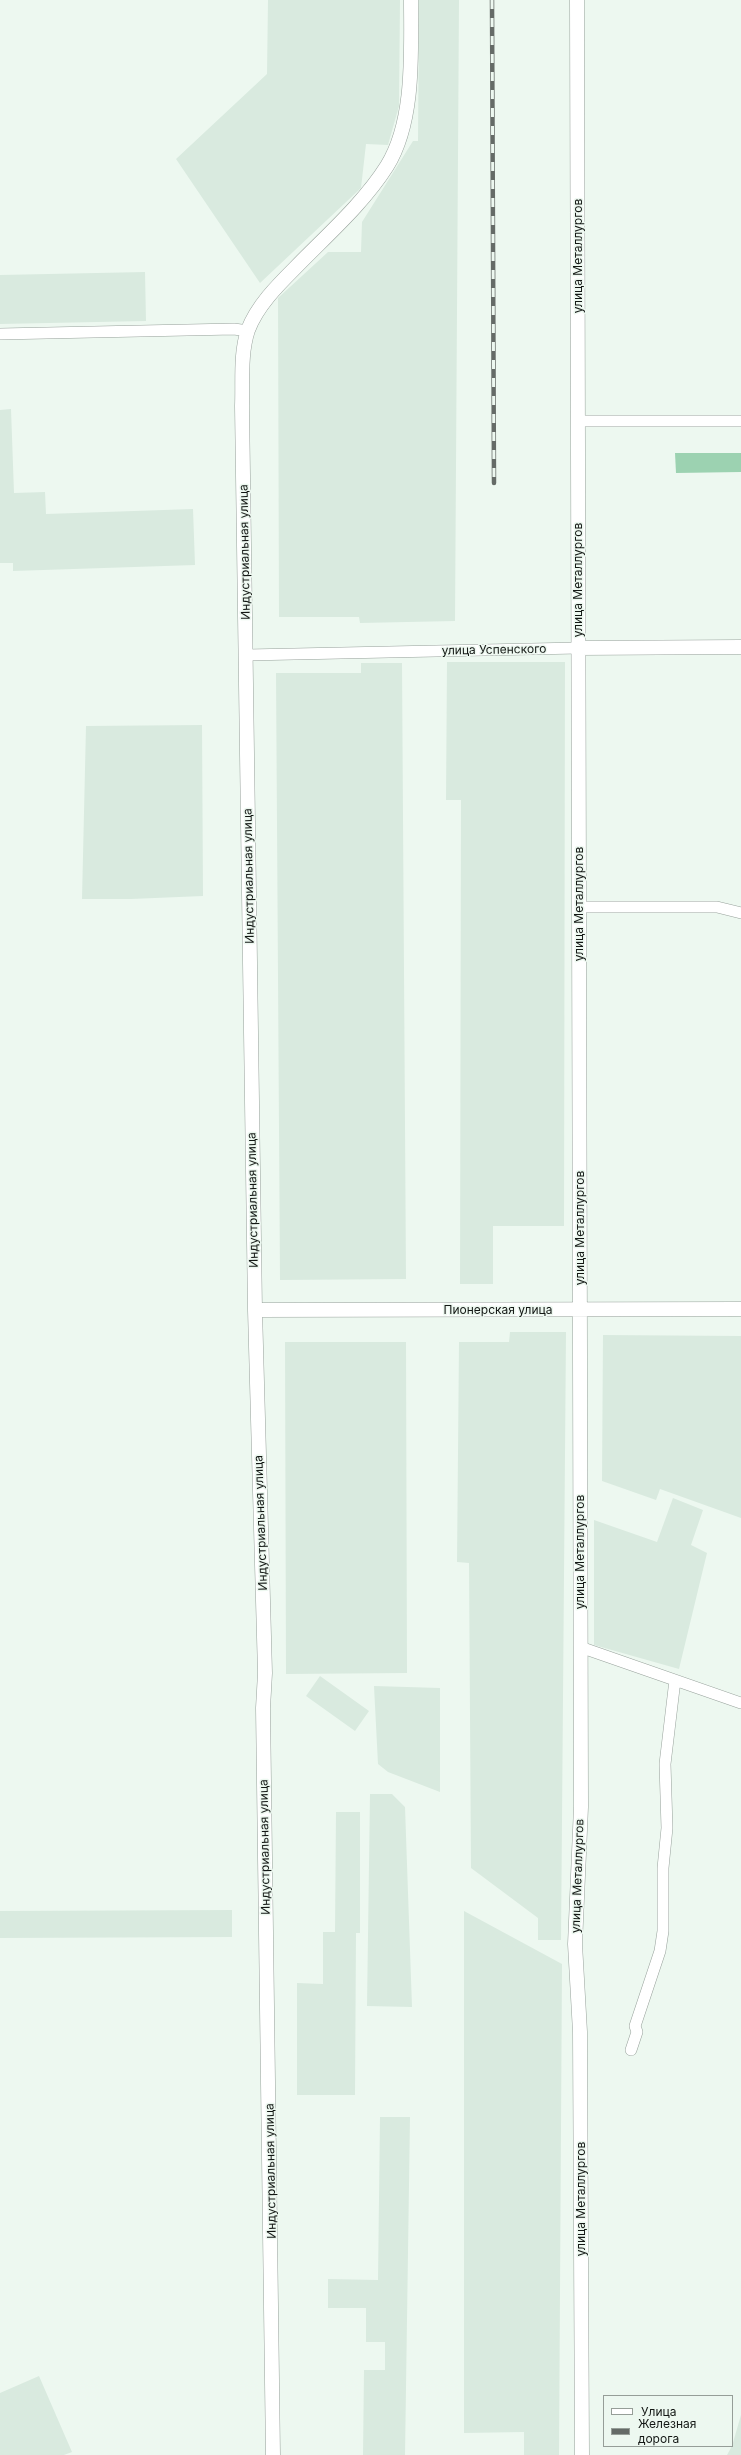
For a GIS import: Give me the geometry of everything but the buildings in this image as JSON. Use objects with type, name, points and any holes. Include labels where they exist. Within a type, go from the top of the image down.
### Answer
[{"type":"street","name":"Индустриальная улица","points":[[274,2455],[263,1708],[265,1673],[255,1310],[247,655],[242,406],[244,354],[248,331],[256,312],[283,280],[358,203],[387,166],[398,141],[407,109],[411,0]]},
{"type":"street","name":"улица Металлургов","points":[[577,0],[581,1807],[575,1944],[580,2040],[582,2455]]},
{"type":"street","points":[[0,334],[234,328],[248,331]]},
{"type":"street","points":[[578,421],[741,421]]},
{"type":"street","name":"улица Успенского","points":[[247,655],[578,648],[741,647]]},
{"type":"street","points":[[579,907],[717,907],[741,913]]},
{"type":"street","name":"Пионерская улица","points":[[255,1310],[741,1309]]},
{"type":"street","points":[[580,1647],[741,1703]]},
{"type":"street","points":[[631,2050],[637,2032],[635,2026],[660,1951],[663,1930],[663,1868],[667,1828],[665,1764],[675,1680]]},
{"type":"shaded area","points":[[268,0],[400,0],[399,106],[388,145],[366,144],[361,188],[260,283],[176,159],[267,74]]},
{"type":"shaded area","points":[[419,0],[459,0],[455,621],[360,623],[359,617],[279,617],[278,298],[328,252],[361,252],[362,222],[413,141],[418,141]]},
{"type":"shaded area","points":[[145,272],[146,321],[0,324],[0,275]]},
{"type":"shaded area","points":[[11,409],[14,493],[45,492],[46,514],[193,509],[195,565],[13,571],[13,563],[0,563],[0,410]]},
{"type":"shaded area","points":[[447,662],[565,662],[564,1226],[493,1226],[493,1284],[460,1284],[461,800],[446,800]]},
{"type":"shaded area","points":[[361,663],[402,663],[406,1279],[280,1280],[276,673],[361,673]]},
{"type":"shaded area","points":[[202,725],[203,896],[131,899],[82,899],[86,726]]},
{"type":"shaded area","points":[[510,1332],[566,1332],[561,1940],[538,1940],[538,1918],[471,1868],[469,1563],[457,1562],[459,1342],[509,1342]]},
{"type":"shaded area","points":[[603,1335],[741,1336],[741,1518],[660,1489],[656,1500],[602,1481]]},
{"type":"shaded area","points":[[285,1342],[406,1342],[407,1673],[286,1674]]},
{"type":"shaded area","points":[[673,1498],[703,1510],[691,1545],[707,1553],[679,1669],[594,1645],[594,1520],[657,1542]]},
{"type":"shaded area","points":[[320,1676],[369,1711],[355,1731],[306,1696]]},
{"type":"shaded area","points":[[374,1686],[440,1688],[440,1792],[388,1772],[378,1764]]},
{"type":"shaded area","points":[[370,1794],[392,1794],[405,1807],[412,2007],[367,2006]]},
{"type":"shaded area","points":[[336,1812],[360,1812],[360,1933],[356,1933],[355,2095],[297,2095],[297,1983],[323,1984],[323,1932],[335,1932]]},
{"type":"shaded area","points":[[232,1910],[232,1937],[0,1938],[0,1911]]},
{"type":"shaded area","points":[[464,1911],[562,1964],[559,2455],[524,2455],[524,2432],[464,2433]]},
{"type":"shaded area","points":[[380,2117],[410,2117],[405,2455],[363,2455],[364,2370],[385,2370],[385,2342],[366,2342],[366,2308],[328,2308],[328,2279],[378,2280]]},
{"type":"shaded area","points":[[39,2376],[72,2452],[64,2455],[0,2455],[0,2393]]},
{"type":"shaded area","points":[[741,2415],[741,2455],[727,2455],[731,2447],[733,2447]]},
{"type":"green space","points":[[675,453],[741,453],[741,472],[676,473]]},
{"type":"railway","points":[[492,0],[494,483]]}]
